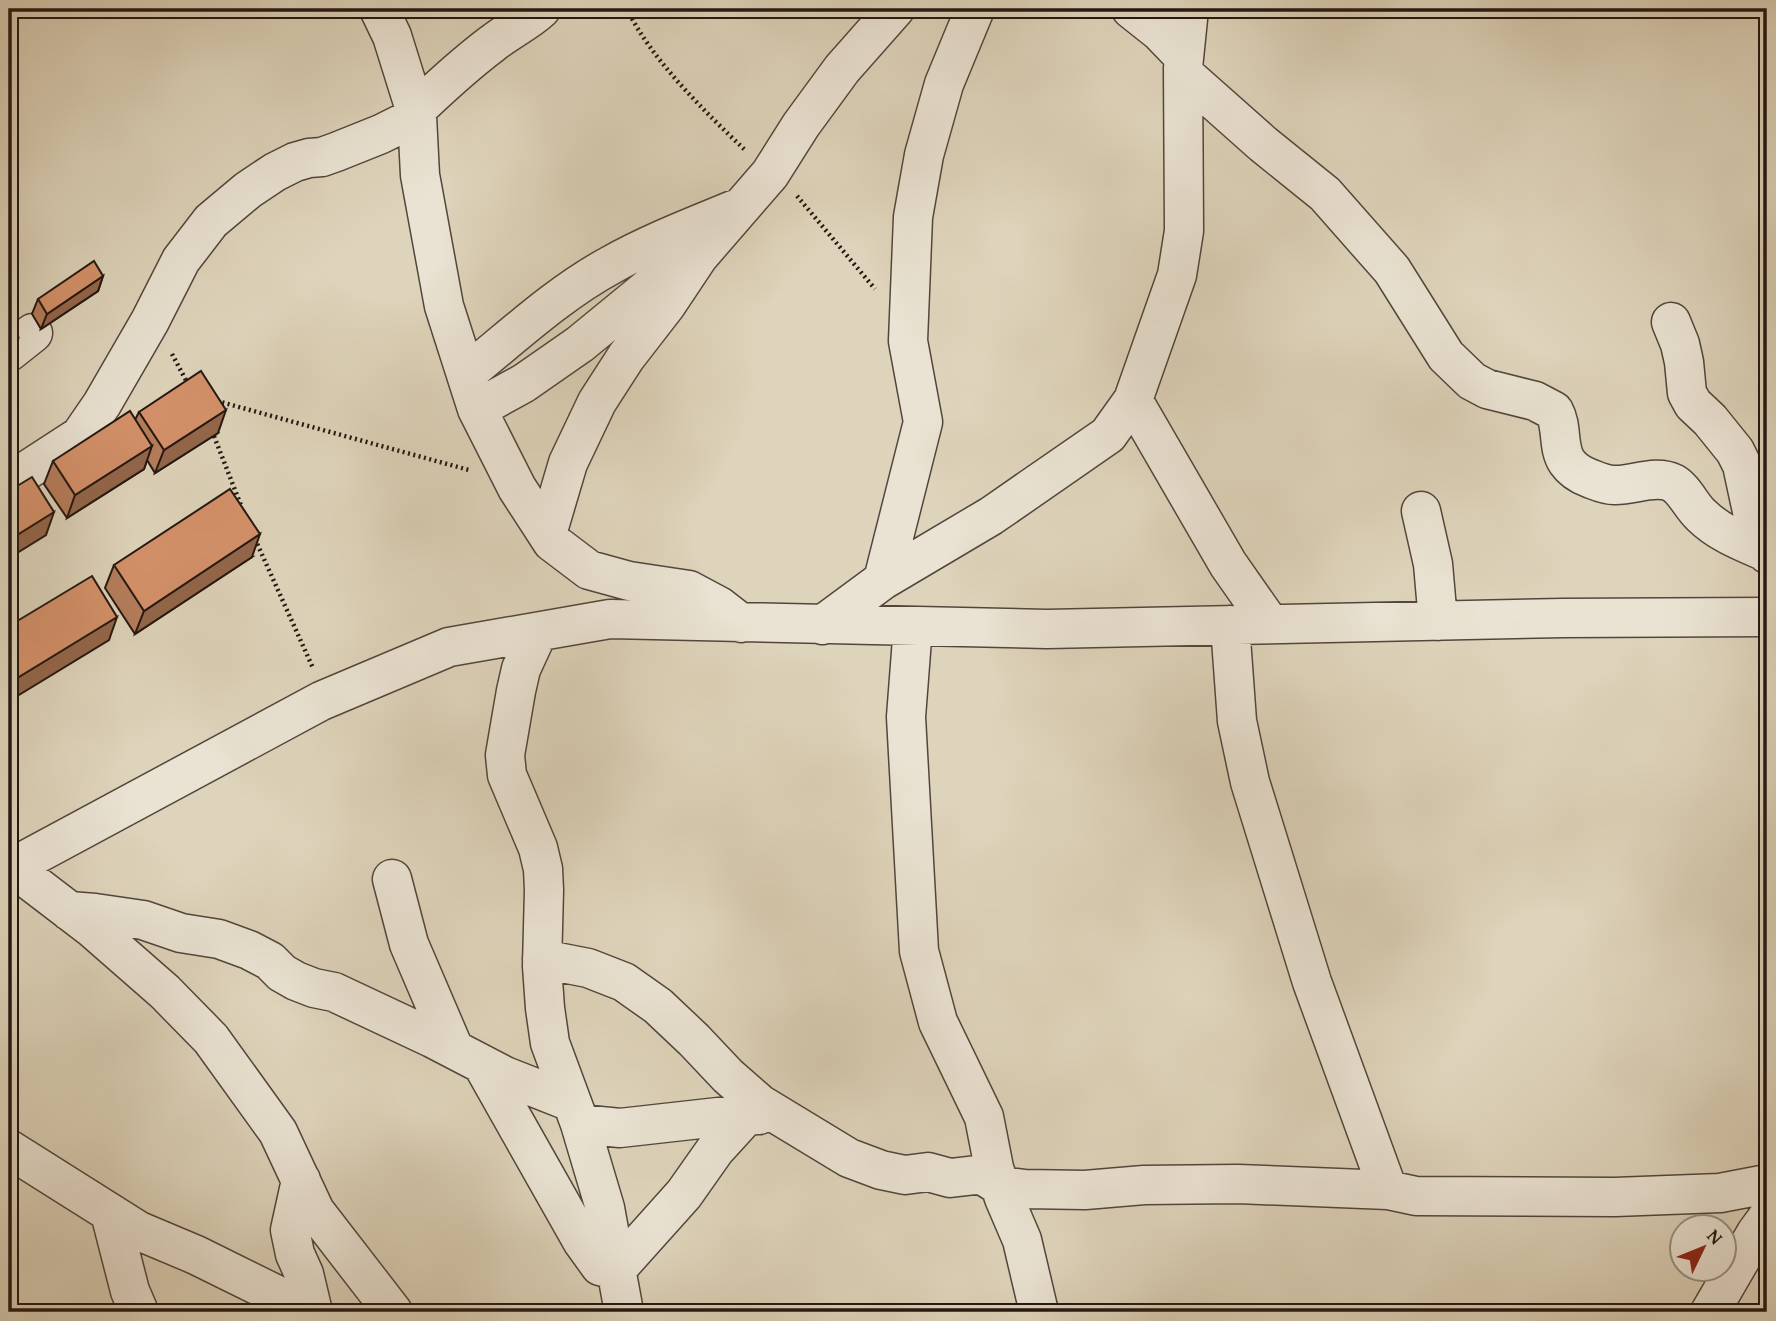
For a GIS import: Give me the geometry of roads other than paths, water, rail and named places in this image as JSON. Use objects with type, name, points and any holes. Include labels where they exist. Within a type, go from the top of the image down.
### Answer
[{"type":"street","points":[[379,9],[392,36],[416,114],[420,175],[444,306],[471,392],[514,482],[552,542],[589,570],[629,581],[689,590],[719,606],[741,623]]},
{"type":"street","points":[[10,478],[80,436],[102,404],[150,321],[181,260],[211,221],[275,172],[295,162],[322,157],[381,134],[416,114],[449,78],[541,9]]},
{"type":"street","points":[[547,534],[568,463],[597,402],[626,357],[667,304],[699,256],[772,172],[800,125],[842,69],[895,9]]},
{"type":"street","points":[[883,580],[923,422],[908,341],[913,217],[924,155],[944,84],[975,9]]},
{"type":"street","points":[[1131,9],[1160,32],[1184,65],[1263,144],[1325,194],[1392,270],[1446,356],[1472,381],[1488,389],[1535,401],[1554,411],[1560,428],[1563,455],[1569,465],[1583,476],[1601,483],[1616,485],[1656,480],[1672,482],[1711,524],[1727,535],[1767,553]]},
{"type":"street","points":[[822,625],[883,580],[991,516],[1108,435],[1133,400],[1178,275],[1184,232],[1184,65],[1189,9]]},
{"type":"street","points":[[471,392],[572,289],[610,265],[742,206]]},
{"type":"street","points":[[471,392],[524,383],[580,344],[652,285],[699,256]]},
{"type":"street","points":[[1671,322],[1680,344],[1687,393],[1693,404],[1735,451],[1742,465],[1758,539],[1767,553]]},
{"type":"street","points":[[1133,400],[1228,564],[1270,624]]},
{"type":"street","points":[[1421,511],[1433,564],[1438,621]]},
{"type":"street","points":[[393,1312],[315,1211],[278,1132],[211,1039],[165,992],[93,929],[10,866],[327,699],[449,647],[610,619],[1047,629],[1767,617]]},
{"type":"street","points":[[1230,625],[1237,721],[1250,782],[1312,982],[1388,1190]]},
{"type":"street","points":[[913,626],[906,717],[919,951],[938,1022],[984,1117],[994,1168],[1022,1240],[1039,1312]]},
{"type":"street","points":[[538,632],[521,669],[505,755],[507,775],[538,848],[543,869],[542,959],[550,1043],[576,1113],[605,1208],[614,1295]]},
{"type":"street","points":[[393,880],[409,944],[468,1057],[600,1266],[614,1295]]},
{"type":"street","points":[[69,911],[143,920],[181,933],[219,939],[249,950],[270,961],[282,973],[296,981],[334,992],[576,1113],[620,1128],[761,1115],[849,1158],[881,1170],[905,1175],[928,1172],[950,1178],[976,1175],[1000,1186],[1025,1189],[1086,1190],[1144,1185],[1238,1184],[1388,1190],[1416,1196],[1615,1197],[1720,1192],[1767,1184]]},
{"type":"street","points":[[542,959],[588,968],[624,982],[658,1006],[760,1104],[761,1115]]},
{"type":"street","points":[[614,1295],[715,1150],[761,1115]]},
{"type":"street","points":[[9,1149],[139,1231],[196,1255],[307,1312]]},
{"type":"street","points":[[301,1180],[290,1230],[313,1312]]},
{"type":"street","points":[[110,1213],[130,1291],[139,1312]]},
{"type":"street","points":[[1710,1312],[1755,1233],[1767,1219]]}]
